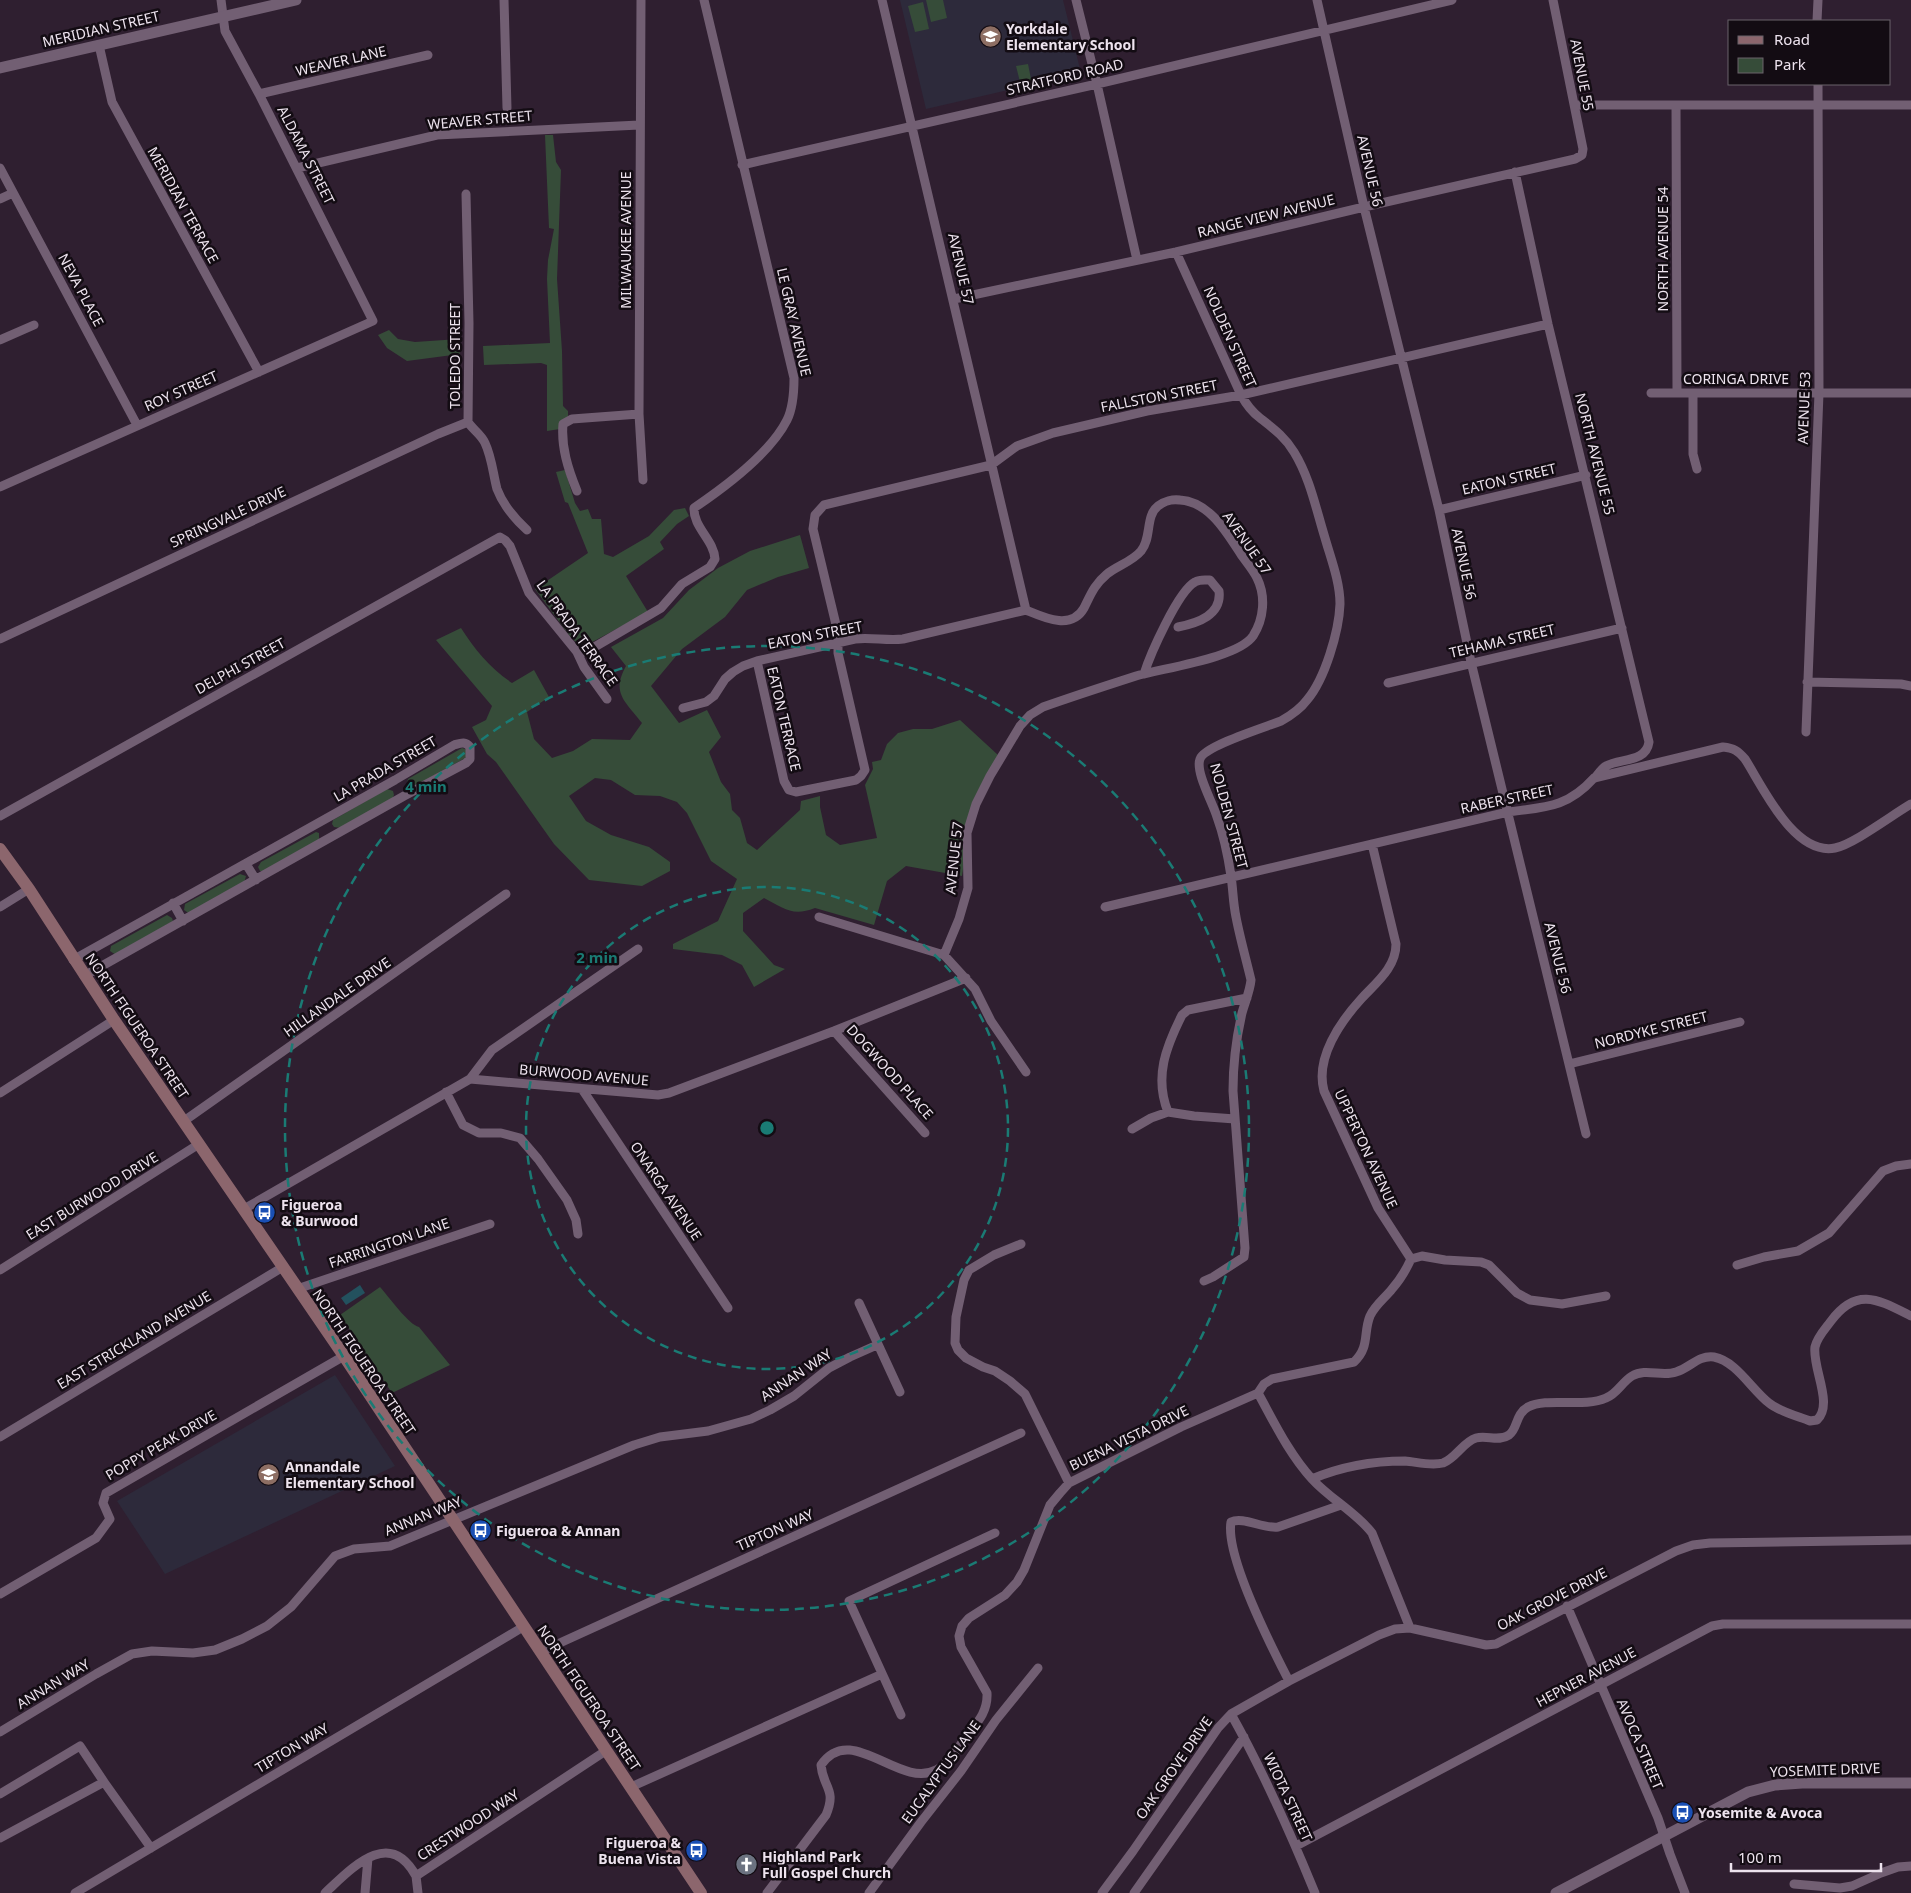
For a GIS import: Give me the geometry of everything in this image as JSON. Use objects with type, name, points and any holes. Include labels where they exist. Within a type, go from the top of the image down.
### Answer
[{"type":"main road","name":"NORTH FIGUEROA STREET","points":[[0,849],[29,889],[84,976],[344,1356],[701,1893]]},
{"type":"street","name":"ALDAMA STREET","points":[[221,0],[225,31],[260,94],[373,321]]},
{"type":"street","name":"MERIDIAN STREET","points":[[0,68],[296,0]]},
{"type":"street","points":[[504,0],[507,108]]},
{"type":"street","name":"MILWAUKEE AVENUE","points":[[641,0],[639,125],[640,414],[643,480]]},
{"type":"street","name":"LE GRAY AVENUE","points":[[577,652],[586,652],[661,608],[682,584],[710,567],[715,559],[715,553],[698,524],[694,508],[740,474],[767,446],[787,419],[794,388],[794,378],[704,0]]},
{"type":"street","name":"AVENUE 57","points":[[882,0],[1026,610],[1059,622],[1069,620],[1083,609],[1087,598],[1107,575],[1142,550],[1147,540],[1152,515],[1157,506],[1166,501],[1177,500],[1187,501],[1204,509],[1222,526],[1256,577],[1264,601],[1252,637],[1240,646],[1194,663],[1144,674],[1043,707],[1030,715],[1020,726],[990,776],[971,819],[967,833],[968,888],[944,955]]},
{"type":"street","points":[[1076,0],[1137,260]]},
{"type":"street","name":"AVENUE 56","points":[[1317,0],[1364,207],[1439,510],[1471,662],[1586,1134]]},
{"type":"street","name":"STRATFORD ROAD","points":[[742,165],[1452,0]]},
{"type":"street","name":"AVENUE 55","points":[[1553,0],[1575,105],[1575,114],[1584,149],[1582,154]]},
{"type":"street","points":[[1817,20],[1818,0]]},
{"type":"street","name":"MERIDIAN TERRACE","points":[[99,45],[112,102],[258,372]]},
{"type":"street","name":"WEAVER LANE","points":[[260,94],[428,55]]},
{"type":"street","name":"AVENUE 53","points":[[1806,732],[1820,392],[1818,85]]},
{"type":"street","points":[[1575,105],[1911,105]]},
{"type":"street","name":"NORTH AVENUE 54","points":[[1676,105],[1677,392]]},
{"type":"street","name":"WEAVER STREET","points":[[297,168],[437,135],[639,125]]},
{"type":"street","name":"RANGE VIEW AVENUE","points":[[954,299],[1176,252],[1575,159],[1582,154]]},
{"type":"street","name":"NEVA PLACE","points":[[0,168],[137,425]]},
{"type":"street","name":"NORTH AVENUE 55","points":[[1515,172],[1548,324],[1649,742]]},
{"type":"street","points":[[0,199],[13,193]]},
{"type":"street","name":"TOLEDO STREET","points":[[466,194],[469,323],[468,422],[485,442],[502,500],[513,518],[527,530]]},
{"type":"street","name":"NOLDEN STREET","points":[[1176,252],[1241,395],[1249,408],[1259,418],[1284,437],[1302,468],[1310,488],[1337,579],[1340,604],[1338,619],[1323,670],[1317,686],[1307,701],[1283,720],[1216,746],[1204,753],[1200,759],[1199,766],[1220,826],[1231,877],[1236,918],[1251,980],[1242,1014],[1233,1066],[1245,1248],[1244,1257],[1204,1281]]},
{"type":"street","name":"ROY STREET","points":[[0,487],[373,321]]},
{"type":"street","name":"FALLSTON STREET","points":[[838,642],[838,633],[813,529],[815,515],[824,505],[991,465],[1018,446],[1054,433],[1147,411],[1241,395],[1548,324]]},
{"type":"street","points":[[0,340],[34,326]]},
{"type":"street","points":[[1692,392],[1693,454],[1696,469]]},
{"type":"street","name":"CORINGA DRIVE","points":[[1651,393],[1911,393]]},
{"type":"street","points":[[577,491],[566,460],[562,435],[563,424],[572,419],[640,414]]},
{"type":"street","name":"SPRINGVALE DRIVE","points":[[0,639],[438,434],[468,422]]},
{"type":"street","name":"EATON STREET","points":[[1439,510],[1586,475]]},
{"type":"street","name":"LA PRADA TERRACE","points":[[494,539],[500,538],[505,540],[510,546],[528,593],[577,652],[584,668],[607,699]]},
{"type":"street","name":"DELPHI STREET","points":[[0,816],[494,539]]},
{"type":"street","points":[[1144,674],[1160,634],[1183,596],[1193,583],[1202,579],[1210,580],[1219,591],[1218,606],[1210,616],[1178,627]]},
{"type":"street","name":"EATON STREET","points":[[683,708],[706,702],[714,696],[725,679],[733,672],[757,661],[838,642],[868,638],[891,641],[903,639],[1026,610]]},
{"type":"street","name":"TEHAMA STREET","points":[[1388,683],[1622,628]]},
{"type":"street","name":"EATON TERRACE","points":[[757,661],[784,781],[789,790],[796,792],[856,780],[865,770],[838,653],[838,642]]},
{"type":"street","points":[[1807,682],[1901,684],[1911,686]]},
{"type":"street","name":"LA PRADA STREET","points":[[74,960],[454,745],[462,742],[467,743],[470,747],[470,759],[466,763],[84,976]]},
{"type":"street","name":"RABER STREET","points":[[1106,907],[1508,812],[1553,806],[1570,800],[1582,792],[1605,766],[1630,760],[1644,753],[1649,742]]},
{"type":"street","points":[[1594,778],[1723,747],[1732,748],[1745,759],[1786,824],[1797,837],[1809,844],[1822,848],[1834,848],[1847,843],[1911,804]]},
{"type":"street","points":[[395,780],[404,796]]},
{"type":"street","points":[[320,822],[329,838]]},
{"type":"street","name":"UPPERTON AVENUE","points":[[1372,844],[1396,944],[1396,954],[1393,962],[1360,1001],[1336,1035],[1322,1067],[1321,1080],[1324,1092],[1378,1208],[1411,1259]]},
{"type":"street","points":[[246,864],[256,880]]},
{"type":"street","points":[[0,907],[29,889]]},
{"type":"street","name":"HILLANDALE DRIVE","points":[[184,1121],[506,894]]},
{"type":"street","points":[[173,903],[183,921]]},
{"type":"street","points":[[819,917],[944,955],[975,989],[991,1021],[1026,1072]]},
{"type":"street","points":[[244,1209],[470,1079],[492,1050],[638,949]]},
{"type":"street","name":"BURWOOD AVENUE","points":[[470,1079],[646,1095],[669,1093],[834,1031],[966,978]]},
{"type":"street","points":[[1168,1112],[1162,1090],[1161,1071],[1176,1026],[1182,1015],[1188,1010],[1247,998]]},
{"type":"street","points":[[0,1093],[114,1020]]},
{"type":"street","name":"NORDYKE STREET","points":[[1569,1064],[1740,1022]]},
{"type":"street","name":"DOGWOOD PLACE","points":[[834,1031],[925,1133]]},
{"type":"street","name":"ONARGA AVENUE","points":[[582,1089],[728,1308]]},
{"type":"street","points":[[446,1092],[464,1125],[479,1134],[501,1133],[520,1138],[538,1159],[567,1200],[576,1220],[578,1234]]},
{"type":"street","points":[[1132,1130],[1152,1118],[1168,1112],[1194,1116],[1235,1118]]},
{"type":"street","name":"EAST BURWOOD DRIVE","points":[[0,1270],[199,1144]]},
{"type":"street","points":[[1737,1265],[1764,1257],[1798,1251],[1829,1232],[1884,1171],[1896,1166],[1911,1164]]},
{"type":"street","name":"FARRINGTON LANE","points":[[298,1289],[490,1224]]},
{"type":"street","points":[[1022,1244],[994,1255],[969,1270],[964,1280],[956,1317],[956,1343],[958,1350],[966,1358],[1010,1381],[1025,1394],[1069,1483]]},
{"type":"street","points":[[1410,1628],[1372,1534],[1364,1522],[1341,1505],[1312,1479],[1296,1458],[1258,1393],[1264,1384],[1272,1379],[1354,1362],[1360,1357],[1365,1346],[1372,1312],[1400,1279],[1411,1259],[1422,1256],[1445,1260],[1481,1262],[1489,1265],[1517,1293],[1530,1300],[1562,1304],[1606,1296]]},
{"type":"street","name":"EAST STRICKLAND AVENUE","points":[[0,1437],[283,1267]]},
{"type":"street","points":[[1312,1479],[1340,1469],[1388,1462],[1433,1464],[1442,1462],[1450,1459],[1475,1438],[1506,1437],[1512,1433],[1519,1414],[1528,1407],[1540,1404],[1598,1401],[1608,1398],[1624,1381],[1633,1375],[1645,1372],[1677,1372],[1698,1359],[1713,1357],[1725,1360],[1769,1403],[1810,1421],[1817,1420],[1824,1408],[1815,1356],[1816,1345],[1839,1310],[1855,1300],[1872,1298],[1911,1316]]},
{"type":"street","points":[[859,1303],[900,1392]]},
{"type":"street","name":"ANNAN WAY","points":[[0,1732],[132,1654],[152,1650],[173,1653],[215,1650],[267,1626],[292,1607],[336,1556],[354,1549],[390,1546],[634,1445],[660,1437],[708,1432],[751,1419],[794,1396],[829,1368],[877,1345]]},
{"type":"street","name":"POPPY PEAK DRIVE","points":[[0,1594],[96,1538],[110,1519],[103,1502],[106,1493],[344,1356]]},
{"type":"street","name":"BUENA VISTA DRIVE","points":[[984,1713],[987,1694],[961,1647],[959,1636],[962,1626],[969,1618],[1005,1594],[1017,1582],[1024,1570],[1050,1505],[1069,1483],[1181,1428],[1258,1393]]},
{"type":"street","name":"TIPTON WAY","points":[[540,1652],[1021,1433]]},
{"type":"street","points":[[1289,1681],[1248,1591],[1234,1551],[1230,1531],[1231,1522],[1240,1520],[1270,1528],[1278,1527],[1341,1505]]},
{"type":"street","points":[[901,1715],[848,1601],[995,1534]]},
{"type":"street","name":"OAK GROVE DRIVE","points":[[1102,1893],[1218,1728],[1231,1714],[1289,1681],[1379,1635],[1395,1629],[1410,1628],[1486,1645],[1496,1644],[1676,1551],[1710,1542],[1911,1540]]},
{"type":"street","name":"AVOCA STREET","points":[[1567,1606],[1658,1818],[1685,1893]]},
{"type":"street","name":"HEPNER AVENUE","points":[[1296,1846],[1712,1626],[1911,1624]]},
{"type":"street","name":"TIPTON WAY","points":[[75,1893],[523,1627]]},
{"type":"street","name":"EUCALYPTUS LANE","points":[[869,1893],[961,1771],[996,1720],[1038,1668]]},
{"type":"street","points":[[631,1786],[882,1674]]},
{"type":"street","points":[[767,1893],[826,1814],[831,1804],[830,1794],[820,1765],[825,1759],[834,1753],[844,1750],[855,1750],[912,1773],[923,1774],[935,1771],[946,1764],[984,1713],[996,1720]]},
{"type":"street","name":"WIOTA STREET","points":[[1231,1714],[1244,1737],[1296,1846],[1315,1893]]},
{"type":"street","points":[[1134,1893],[1244,1737]]},
{"type":"street","points":[[0,1794],[80,1746],[151,1848]]},
{"type":"street","name":"CRESTWOOD WAY","points":[[325,1893],[351,1868],[379,1853],[389,1852],[400,1856],[410,1865],[416,1876],[607,1750]]},
{"type":"street","points":[[0,1838],[104,1782]]},
{"type":"street","name":"YOSEMITE DRIVE","points":[[1556,1893],[1663,1835],[1748,1792],[1762,1787],[1802,1783],[1911,1783]]},
{"type":"street","points":[[365,1893],[368,1858]]},
{"type":"street","points":[[1794,1884],[1840,1888],[1852,1886],[1898,1867],[1911,1866]]},
{"type":"street","points":[[416,1876],[418,1893]]},
{"type":"shaded area","name":"Yorkdale Elementary School","points":[[900,0],[1063,0],[1081,73],[926,109]]},
{"type":"shaded area","name":"Annandale Elementary School","points":[[335,1375],[395,1466],[165,1574],[117,1501]]},
{"type":"green space","points":[[926,0],[943,0],[947,18],[931,22]]},
{"type":"green space","points":[[923,2],[929,29],[915,32],[908,6]]},
{"type":"green space","points":[[1028,64],[1032,84],[1021,86],[1016,66]]},
{"type":"green space","points":[[545,135],[553,135],[556,162],[561,170],[557,279],[562,351],[563,406],[568,411],[568,416],[560,429],[547,431],[547,365],[541,363],[484,365],[483,346],[550,343],[547,279],[548,260],[554,229],[549,228]]},
{"type":"green space","points":[[389,330],[398,339],[415,342],[459,339],[460,354],[407,361],[387,348],[378,335]]},
{"type":"green space","points":[[565,470],[575,503],[580,511],[588,509],[592,519],[601,519],[604,554],[613,557],[649,536],[674,510],[685,508],[689,516],[677,524],[660,542],[664,549],[626,576],[648,612],[583,647],[572,639],[535,589],[588,553],[568,503],[565,502],[556,472]]},
{"type":"green space","points":[[800,535],[809,568],[778,577],[747,590],[725,617],[682,649],[651,686],[679,723],[707,710],[721,737],[709,752],[721,782],[730,794],[732,810],[740,818],[747,843],[757,850],[800,810],[801,801],[820,796],[820,807],[826,835],[840,845],[877,838],[865,785],[873,769],[872,762],[881,760],[887,744],[898,733],[913,729],[932,729],[960,720],[998,755],[973,802],[962,876],[906,866],[887,881],[874,925],[815,908],[800,912],[788,910],[764,898],[743,913],[743,931],[774,965],[785,969],[754,987],[742,965],[722,955],[673,949],[673,944],[718,921],[737,879],[711,861],[687,813],[677,802],[660,796],[635,795],[611,780],[595,778],[569,796],[586,821],[611,835],[649,847],[670,862],[670,871],[642,886],[589,880],[554,844],[496,762],[487,754],[472,727],[486,720],[492,706],[436,640],[461,628],[484,658],[512,683],[534,670],[549,697],[527,712],[534,739],[552,758],[573,751],[592,739],[630,740],[642,723],[622,696],[620,683],[626,666],[611,647],[663,618],[689,590],[718,568],[750,551]]},
{"type":"green space","points":[[462,748],[468,750],[467,757],[414,787],[410,787],[407,783],[408,779]]},
{"type":"green space","points":[[387,789],[393,791],[392,799],[341,828],[334,827],[332,824],[333,820]]},
{"type":"green space","points":[[316,832],[319,833],[319,840],[264,871],[260,871],[258,867],[261,862]]},
{"type":"green space","points":[[240,874],[246,876],[244,883],[190,914],[184,910],[185,904]]},
{"type":"green space","points":[[167,915],[173,921],[116,955],[110,951],[111,946]]},
{"type":"green space","points":[[380,1287],[405,1316],[419,1327],[450,1365],[392,1393],[340,1315]]},
{"type":"water","points":[[360,1285],[365,1293],[346,1305],[341,1298]]},
{"type":"place","name":"Yorkdale Elementary School","points":[[990,37]]},
{"type":"place","name":"Figueroa & Burwood","points":[[265,1213]]},
{"type":"place","name":"Annandale Elementary School","points":[[269,1475]]},
{"type":"place","name":"Figueroa & Annan","points":[[480,1531]]},
{"type":"place","name":"Yosemite & Avoca","points":[[1682,1813]]},
{"type":"place","name":"Figueroa & Buena Vista","points":[[697,1851]]},
{"type":"place","name":"Highland Park Full Gospel Church","points":[[746,1865]]}]
